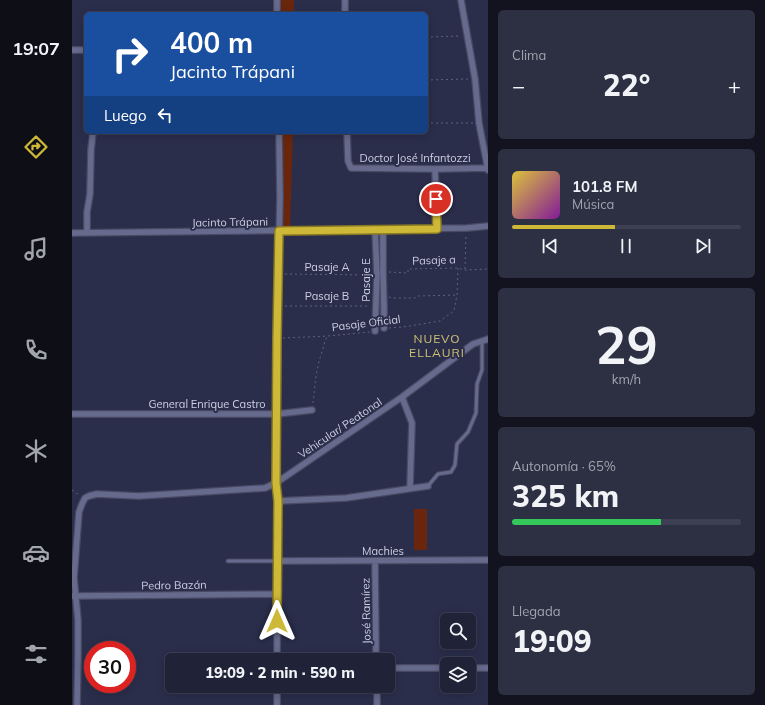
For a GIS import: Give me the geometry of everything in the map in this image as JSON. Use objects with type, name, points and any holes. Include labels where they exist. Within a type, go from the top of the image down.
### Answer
[{"type":"street","points":[[277,0],[277,12]]},
{"type":"street","points":[[345,0],[345,12]]},
{"type":"street","points":[[461,0],[475,78],[479,123],[488,170]]},
{"type":"street","points":[[72,50],[84,50]]},
{"type":"street","points":[[87,233],[93,134]]},
{"type":"street","points":[[277,653],[278,501],[276,483],[280,197],[278,134]]},
{"type":"street","name":"Doctor José Infantozzi","points":[[347,134],[348,161],[351,168],[488,170]]},
{"type":"street","points":[[435,169],[437,229]]},
{"type":"street","name":"Jacinto Trápani","points":[[72,233],[437,229],[488,226]]},
{"type":"street","name":"Pasaje E","points":[[375,229],[377,275],[375,331]]},
{"type":"street","name":"Pasaje E","points":[[383,229],[384,328]]},
{"type":"street","points":[[377,275],[383,271]]},
{"type":"street","points":[[376,306],[384,308]]},
{"type":"street","name":"Vehicular/ Peatonal","points":[[85,498],[97,494],[139,496],[265,488],[276,483],[402,397],[473,344],[485,340]]},
{"type":"street","points":[[402,397],[412,423],[410,488]]},
{"type":"street","name":"General Enrique Castro","points":[[72,414],[277,414],[312,410]]},
{"type":"street","points":[[278,501],[346,498],[428,486]]},
{"type":"street","points":[[77,705],[78,657],[74,578],[79,512],[85,498]]},
{"type":"street","name":"Machies","points":[[277,561],[488,560]]},
{"type":"street","name":"José Ramírez","points":[[376,561],[376,653]]},
{"type":"street","name":"Pedro Bazán","points":[[74,596],[277,594]]},
{"type":"street","points":[[395,668],[440,668]]},
{"type":"street","points":[[476,668],[488,668]]},
{"type":"street","points":[[277,693],[277,705]]},
{"type":"street","points":[[377,693],[377,705]]},
{"type":"lane","points":[[428,486],[438,474],[451,472],[455,465],[457,444],[468,432],[476,413],[477,384],[482,370],[485,340]]},
{"type":"lane","points":[[228,561],[277,561]]},
{"type":"path","points":[[428,37],[468,36]]},
{"type":"path","points":[[428,80],[475,78]]},
{"type":"path","points":[[428,123],[479,123]]},
{"type":"path","points":[[465,270],[467,228]]},
{"type":"path","points":[[384,296],[393,298],[415,298],[417,296],[457,295],[458,268]]},
{"type":"path","name":"Pasaje a","points":[[383,271],[408,273],[408,269],[488,269]]},
{"type":"path","name":"Pasaje A","points":[[278,274],[377,275]]},
{"type":"path","name":"Pasaje Oficial","points":[[384,328],[403,327],[440,321],[454,311],[457,295]]},
{"type":"path","name":"Pasaje B","points":[[278,306],[376,306]]},
{"type":"path","name":"Pasaje Oficial","points":[[277,338],[328,336],[375,331]]},
{"type":"path","points":[[312,410],[317,367],[328,336]]},
{"type":"path","points":[[72,490],[85,498]]},
{"type":"shaded area","points":[[277,0],[294,0],[294,12],[277,12]]},
{"type":"shaded area","points":[[279,134],[293,134],[290,231],[279,231]]},
{"type":"shaded area","points":[[414,509],[427,509],[427,550],[414,550]]},
{"type":"district","name":"NUEVO ELLAURI","points":[[437,346]]},
{"type":"route","points":[[277,621],[278,501],[276,483],[279,231],[437,229],[436,199]]}]
